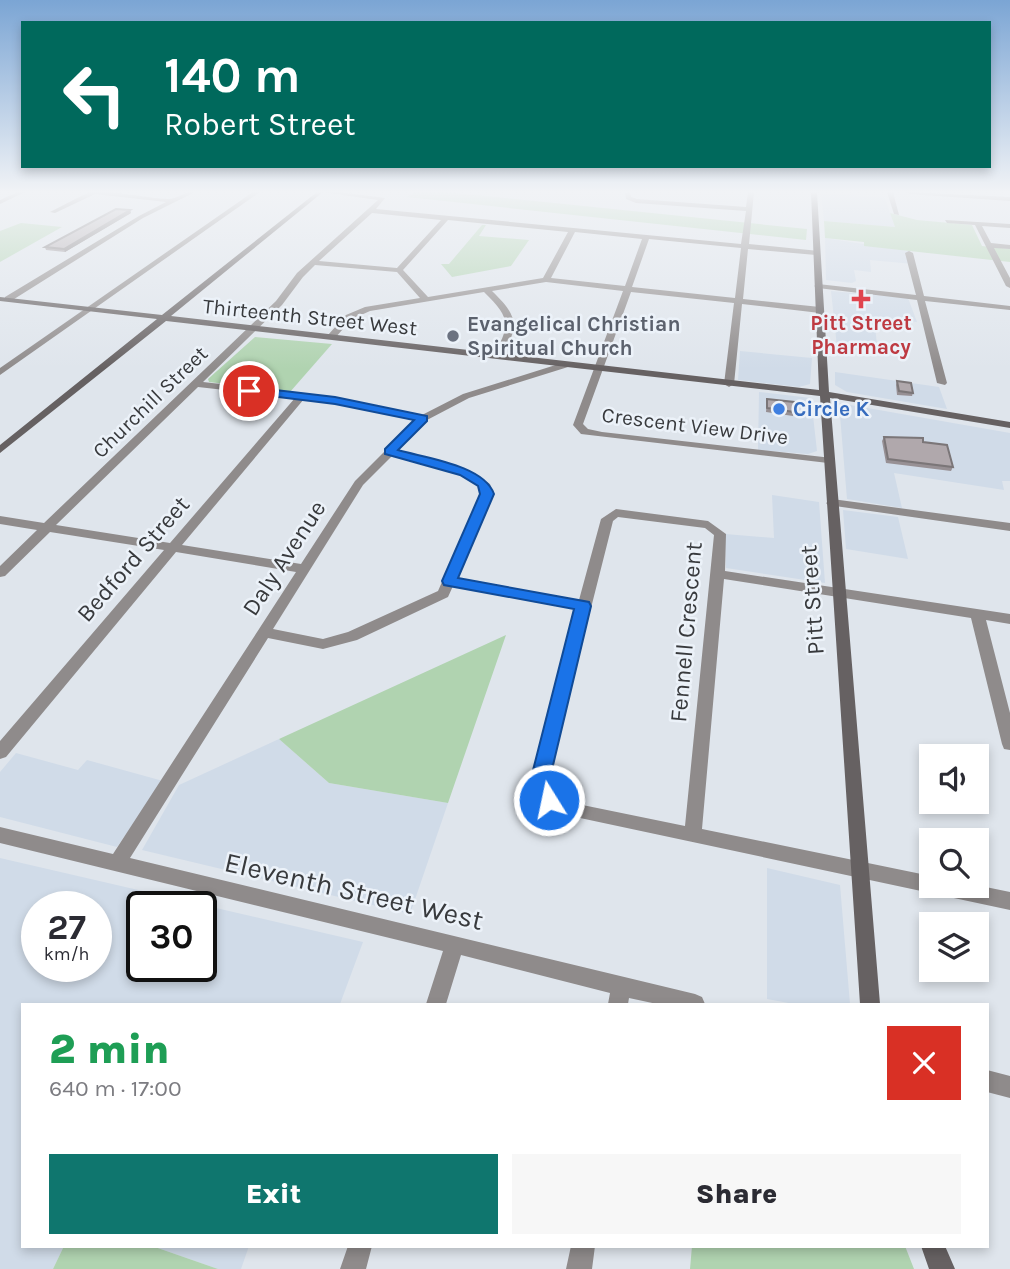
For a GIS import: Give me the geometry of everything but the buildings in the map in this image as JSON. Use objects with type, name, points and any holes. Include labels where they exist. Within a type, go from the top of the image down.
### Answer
[{"type":"street","points":[[4,299],[86,251]]},
{"type":"street","points":[[0,372],[172,251]]},
{"type":"street","points":[[0,450],[246,251]]},
{"type":"street","name":"Churchill Street","points":[[0,573],[253,328],[327,251]]},
{"type":"street","points":[[399,270],[416,251]]},
{"type":"street","points":[[546,280],[561,251]]},
{"type":"street","points":[[598,370],[641,251]]},
{"type":"street","points":[[729,384],[743,251]]},
{"type":"street","points":[[798,251],[816,253]]},
{"type":"street","points":[[993,251],[1010,286]]},
{"type":"street","name":"Pitt Street","points":[[816,253],[828,460],[870,1003]]},
{"type":"street","points":[[909,253],[918,297],[942,383]]},
{"type":"street","points":[[314,263],[399,270],[425,299]]},
{"type":"street","points":[[331,337],[349,317],[358,313],[425,299],[546,280],[820,310]]},
{"type":"street","points":[[818,286],[1010,308]]},
{"type":"street","points":[[485,289],[505,308],[512,321],[513,327],[498,355]]},
{"type":"street","name":"Thirteenth Street West","points":[[4,299],[498,355],[598,370],[824,394],[890,404]]},
{"type":"street","name":"Daly Avenue","points":[[117,863],[359,483],[423,418],[466,396],[565,365]]},
{"type":"street","name":"Crescent View Drive","points":[[598,370],[578,425],[585,432],[828,460]]},
{"type":"street","points":[[825,377],[850,394],[890,404],[1010,425]]},
{"type":"street","points":[[196,384],[335,400],[423,418]]},
{"type":"street","name":"Bedford Street","points":[[0,752],[301,397]]},
{"type":"street","points":[[264,632],[323,644],[352,636],[443,594],[487,494],[484,484],[465,472],[389,452]]},
{"type":"street","points":[[832,503],[1010,527]]},
{"type":"street","name":"Fennell Crescent","points":[[693,833],[720,534],[713,526],[617,513],[607,519],[583,606],[539,782],[543,793],[558,807],[693,833],[859,872],[1010,901]]},
{"type":"street","points":[[0,520],[304,569]]},
{"type":"street","points":[[718,574],[1010,619]]},
{"type":"street","points":[[449,581],[583,606]]},
{"type":"street","points":[[977,613],[1010,744]]},
{"type":"street","name":"Eleventh Street West","points":[[0,835],[455,944],[620,995],[687,1003]]},
{"type":"street","points":[[436,1003],[455,944]]},
{"type":"street","points":[[989,1082],[1010,1087]]},
{"type":"street","points":[[353,1269],[359,1248]]},
{"type":"street","points":[[579,1269],[583,1248]]},
{"type":"street","points":[[934,1248],[942,1269]]},
{"type":"shaded area","points":[[825,251],[908,251],[913,264],[870,260],[871,272],[854,270],[856,281],[852,283],[826,280]]},
{"type":"shaded area","points":[[831,291],[908,298],[917,322],[874,318],[878,353],[837,347]]},
{"type":"shaded area","points":[[740,351],[812,358],[810,384],[799,387],[738,380]]},
{"type":"shaded area","points":[[835,372],[939,387],[947,409],[847,392],[835,385]]},
{"type":"shaded area","points":[[759,392],[811,398],[817,451],[808,454],[758,450]]},
{"type":"shaded area","points":[[839,403],[1010,433],[1010,481],[1002,481],[1004,490],[894,473],[902,508],[847,499]]},
{"type":"shaded area","points":[[772,495],[819,502],[825,583],[726,568],[725,534],[774,538]]},
{"type":"shaded area","points":[[843,510],[898,517],[908,559],[846,549]]},
{"type":"shaded area","points":[[279,739],[329,783],[448,803],[410,914],[142,850],[179,785]]},
{"type":"shaded area","points":[[16,753],[78,770],[87,760],[163,781],[117,847],[0,817],[0,772]]},
{"type":"shaded area","points":[[0,858],[143,891],[126,891],[126,982],[217,982],[217,908],[363,942],[340,1003],[21,1003],[21,1248],[63,1248],[53,1269],[0,1269]]},
{"type":"shaded area","points":[[767,868],[840,885],[850,1003],[789,1003],[767,999]]},
{"type":"shaded area","points":[[158,1248],[248,1248],[241,1269],[218,1269]]},
{"type":"green space","points":[[0,251],[19,251],[0,262]]},
{"type":"green space","points":[[460,251],[521,251],[511,266],[452,277],[441,264],[449,264]]},
{"type":"green space","points":[[912,251],[1010,251],[1010,262]]},
{"type":"green space","points":[[255,337],[332,344],[290,392],[209,382],[208,379]]},
{"type":"green space","points":[[506,635],[448,803],[329,783],[279,739]]},
{"type":"green space","points":[[63,1248],[158,1248],[218,1269],[53,1269]]},
{"type":"green space","points":[[692,1248],[906,1248],[914,1269],[690,1269]]},
{"type":"place","name":"Pitt Street Pharmacy","points":[[861,299]]},
{"type":"place","name":"Evangelical Christian Spiritual Church","points":[[453,336]]},
{"type":"place","name":"Circle K","points":[[779,409]]},
{"type":"route","points":[[249,391],[335,400],[423,418],[389,452],[465,472],[484,484],[487,494],[449,581],[583,606],[539,782],[549,800]]}]
